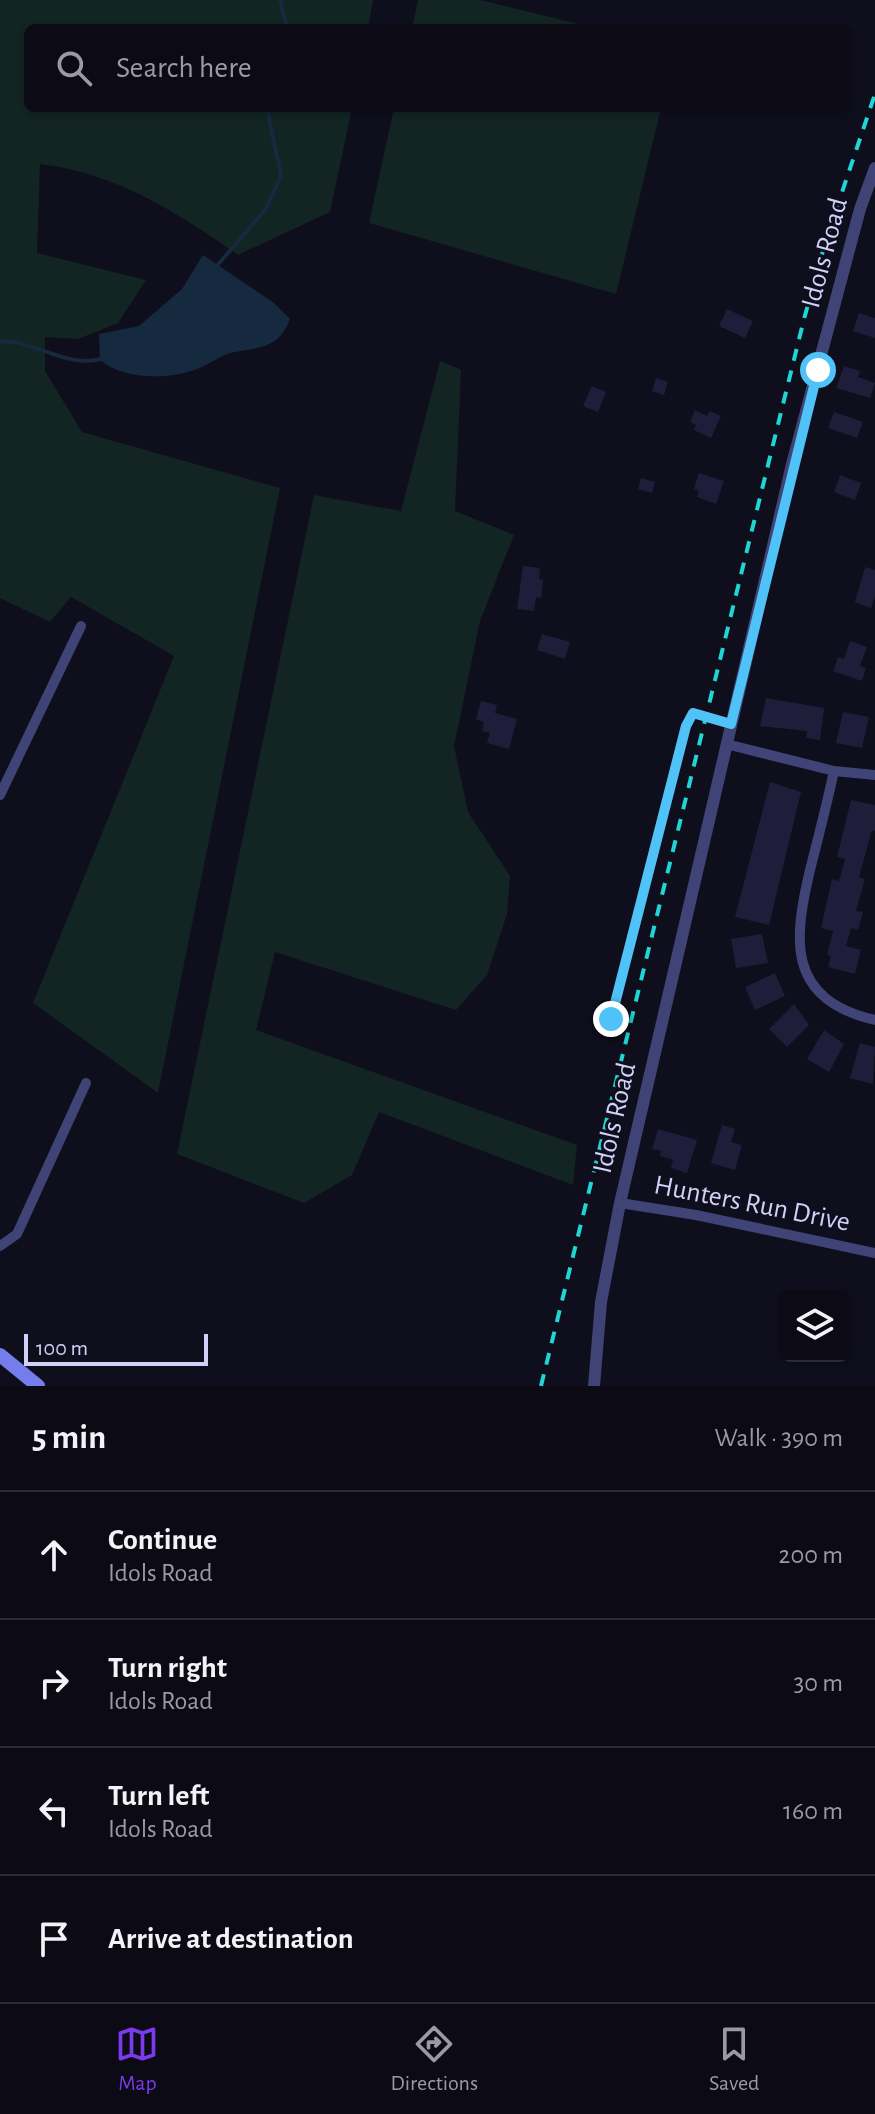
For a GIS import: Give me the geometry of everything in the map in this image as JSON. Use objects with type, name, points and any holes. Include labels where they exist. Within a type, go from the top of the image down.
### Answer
[{"type":"main road","points":[[0,1355],[38,1386]]},
{"type":"street","name":"Idols Road","points":[[594,1386],[601,1302],[620,1203],[792,464],[860,209],[875,168]]},
{"type":"street","points":[[0,795],[81,626]]},
{"type":"street","name":"Idols Road","points":[[611,1019],[686,726],[693,713],[731,724]]},
{"type":"street","points":[[726,744],[834,771],[875,775]]},
{"type":"street","points":[[834,771],[801,913],[800,957],[816,990],[828,1001],[849,1014],[875,1020]]},
{"type":"street","points":[[0,1246],[17,1234],[86,1083]]},
{"type":"street","name":"Hunters Run Drive","points":[[620,1203],[696,1215],[875,1253]]},
{"type":"green space","points":[[0,0],[373,0],[369,24],[24,24],[24,112],[351,112],[330,212],[238,255],[169,210],[120,185],[40,164],[37,253],[146,280],[118,323],[78,339],[45,337],[45,371],[82,432],[280,488],[158,1093],[33,1003],[174,656],[71,597],[50,622],[0,598]]},
{"type":"green space","points":[[418,0],[480,0],[579,24],[413,24]]},
{"type":"green space","points":[[393,112],[660,112],[616,294],[369,223]]},
{"type":"green space","points":[[440,361],[461,370],[455,511],[514,535],[480,621],[454,746],[468,812],[510,876],[507,914],[487,975],[456,1010],[275,952],[256,1030],[577,1145],[573,1185],[379,1112],[352,1175],[304,1203],[177,1154],[314,495],[401,511]]},
{"type":"water","points":[[203,255],[274,303],[290,319],[280,337],[258,348],[230,353],[202,367],[164,376],[122,372],[100,360],[99,334],[139,326],[182,289]]},
{"type":"building","points":[[727,309],[753,321],[745,338],[719,326]]},
{"type":"building","points":[[859,313],[875,318],[875,338],[853,331]]},
{"type":"building","points":[[844,366],[860,371],[858,377],[875,383],[870,398],[836,388]]},
{"type":"building","points":[[656,378],[668,382],[664,395],[652,391]]},
{"type":"building","points":[[592,386],[606,392],[598,412],[583,406]]},
{"type":"building","points":[[695,410],[707,416],[710,411],[721,416],[711,438],[694,430],[696,425],[690,422]]},
{"type":"building","points":[[834,412],[863,422],[857,438],[828,428]]},
{"type":"building","points":[[699,473],[724,481],[716,504],[697,497],[699,491],[694,489]]},
{"type":"building","points":[[840,475],[861,483],[855,500],[834,492]]},
{"type":"building","points":[[641,478],[655,482],[652,493],[638,489]]},
{"type":"building","points":[[523,566],[540,568],[539,579],[543,580],[541,598],[536,597],[534,611],[517,609]]},
{"type":"building","points":[[865,567],[875,570],[875,596],[871,608],[855,602]]},
{"type":"building","points":[[542,634],[570,642],[565,659],[537,650]]},
{"type":"building","points":[[850,641],[867,647],[860,666],[866,668],[862,681],[833,671],[838,657],[844,659]]},
{"type":"building","points":[[766,698],[824,708],[820,740],[806,738],[807,731],[760,726]]},
{"type":"building","points":[[481,701],[497,705],[495,713],[517,719],[509,749],[487,743],[490,733],[482,731],[484,722],[476,719]]},
{"type":"building","points":[[843,712],[869,717],[862,748],[836,743]]},
{"type":"building","points":[[770,782],[801,792],[769,925],[735,917]]},
{"type":"building","points":[[851,800],[875,805],[875,831],[872,830],[859,877],[865,879],[856,911],[863,912],[858,930],[851,928],[846,946],[861,950],[855,974],[828,967],[831,956],[827,955],[833,931],[821,928],[832,879],[839,881],[845,859],[837,857]]},
{"type":"building","points":[[762,934],[768,963],[736,968],[731,939]]},
{"type":"building","points":[[775,973],[785,996],[755,1010],[745,987]]},
{"type":"building","points":[[794,1004],[809,1025],[787,1047],[769,1029]]},
{"type":"building","points":[[824,1030],[844,1044],[829,1072],[807,1059]]},
{"type":"building","points":[[860,1043],[875,1047],[873,1084],[850,1078]]},
{"type":"building","points":[[722,1125],[735,1129],[731,1142],[742,1145],[735,1170],[711,1163]]},
{"type":"building","points":[[658,1129],[697,1140],[687,1173],[671,1168],[673,1160],[660,1156],[661,1151],[652,1149]]},
{"type":"waterway","points":[[280,0],[286,24]]},
{"type":"waterway","points":[[215,268],[266,209],[281,176],[268,112]]},
{"type":"waterway","points":[[0,341],[27,345],[65,358],[91,361],[105,358]]},
{"type":"railway","points":[[541,1386],[804,319],[826,240],[875,94]]},
{"type":"route","points":[[611,1019],[686,726],[693,713],[731,724],[792,464],[818,370]]}]
